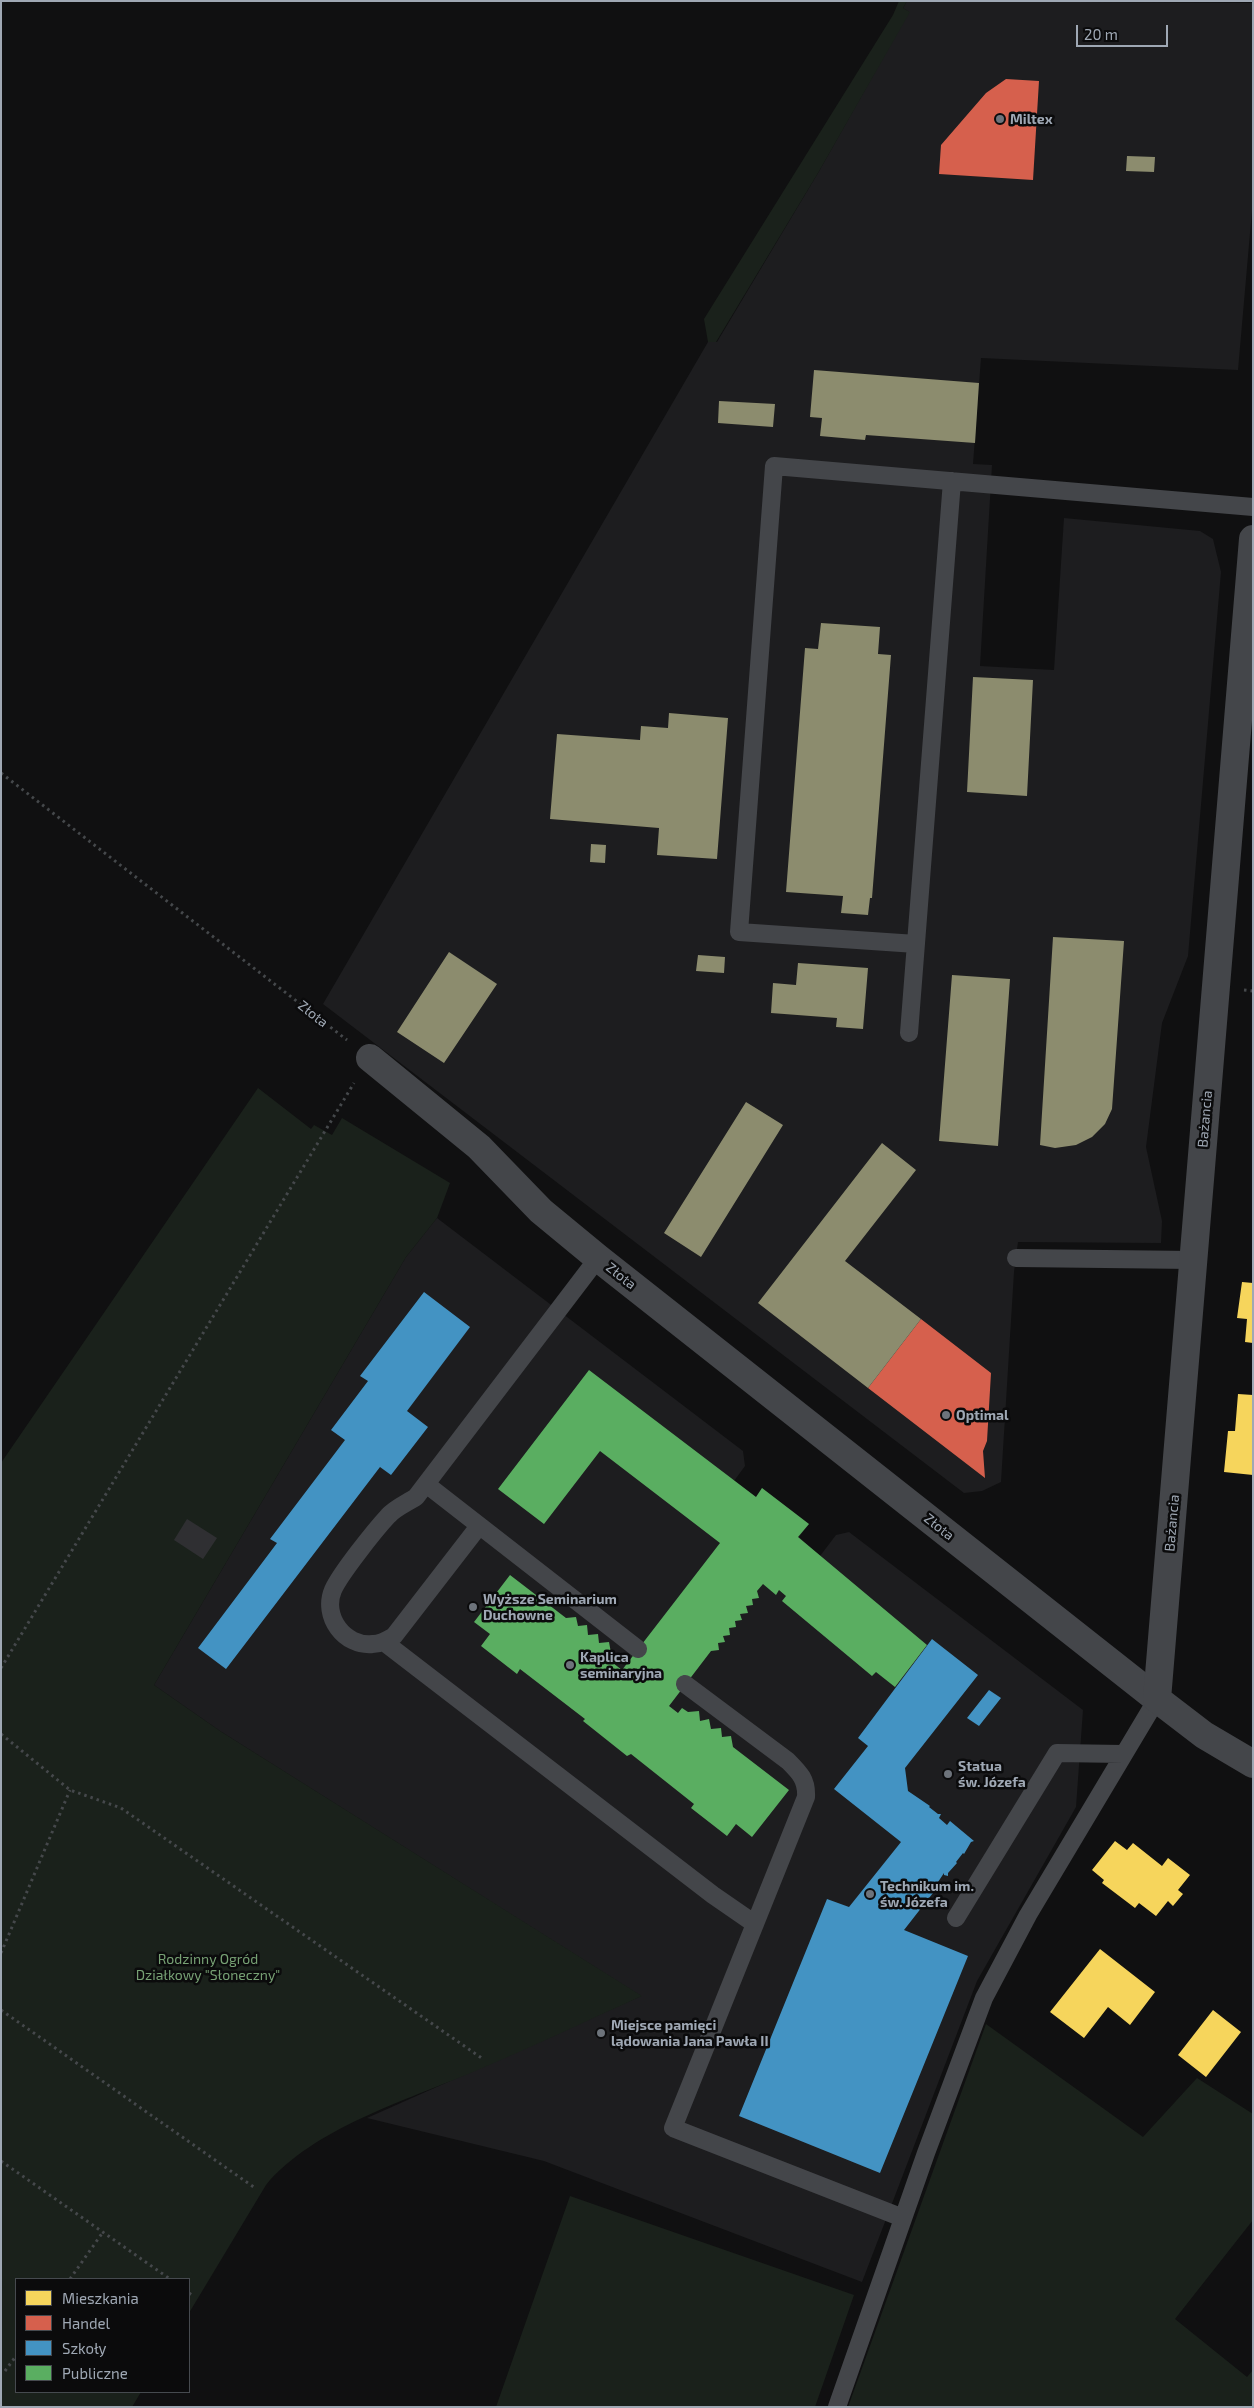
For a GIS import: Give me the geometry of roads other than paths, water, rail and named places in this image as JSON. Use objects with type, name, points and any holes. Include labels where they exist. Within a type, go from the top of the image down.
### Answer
[{"type":"street","name":"Bażancia","points":[[1157,1699],[1253,539]]},
{"type":"street","name":"Złota","points":[[370,1058],[479,1147],[541,1211],[598,1258],[1157,1699],[1204,1735],[1253,1764]]},
{"type":"lane","points":[[916,944],[739,932],[774,466],[1253,507]]},
{"type":"lane","points":[[909,1033],[952,481]]},
{"type":"lane","points":[[479,1526],[394,1636],[384,1642],[373,1644],[361,1643],[341,1633],[331,1613],[330,1601],[333,1590],[389,1515],[416,1497],[598,1258]]},
{"type":"lane","points":[[1016,1258],[1193,1260]]},
{"type":"lane","points":[[426,1484],[638,1648]]},
{"type":"lane","points":[[384,1642],[713,1895],[755,1924]]},
{"type":"lane","points":[[685,1684],[788,1761],[802,1775],[807,1786],[806,1797],[672,2128],[903,2218]]},
{"type":"lane","points":[[837,2407],[962,2053],[984,1998],[1028,1915],[1157,1699]]},
{"type":"lane","points":[[956,1918],[1057,1753],[1123,1754]]},
{"type":"place","name":"Miltex","points":[[1000,119]]},
{"type":"place","name":"Optimal","points":[[946,1415]]},
{"type":"place","name":"Wyższe Seminarium Duchowne","points":[[473,1607]]},
{"type":"place","name":"Kaplica seminaryjna","points":[[570,1665]]},
{"type":"place","name":"Statua św. Józefa","points":[[948,1774]]},
{"type":"place","name":"Technikum im. św. Józefa","points":[[870,1894]]},
{"type":"place","name":"Miejsce pamięci lądowania Jana Pawła II","points":[[601,2033]]},
{"type":"park label","name":"Rodzinny Ogród Działkowy \"Słoneczny\"","points":[[208,1968]]}]
